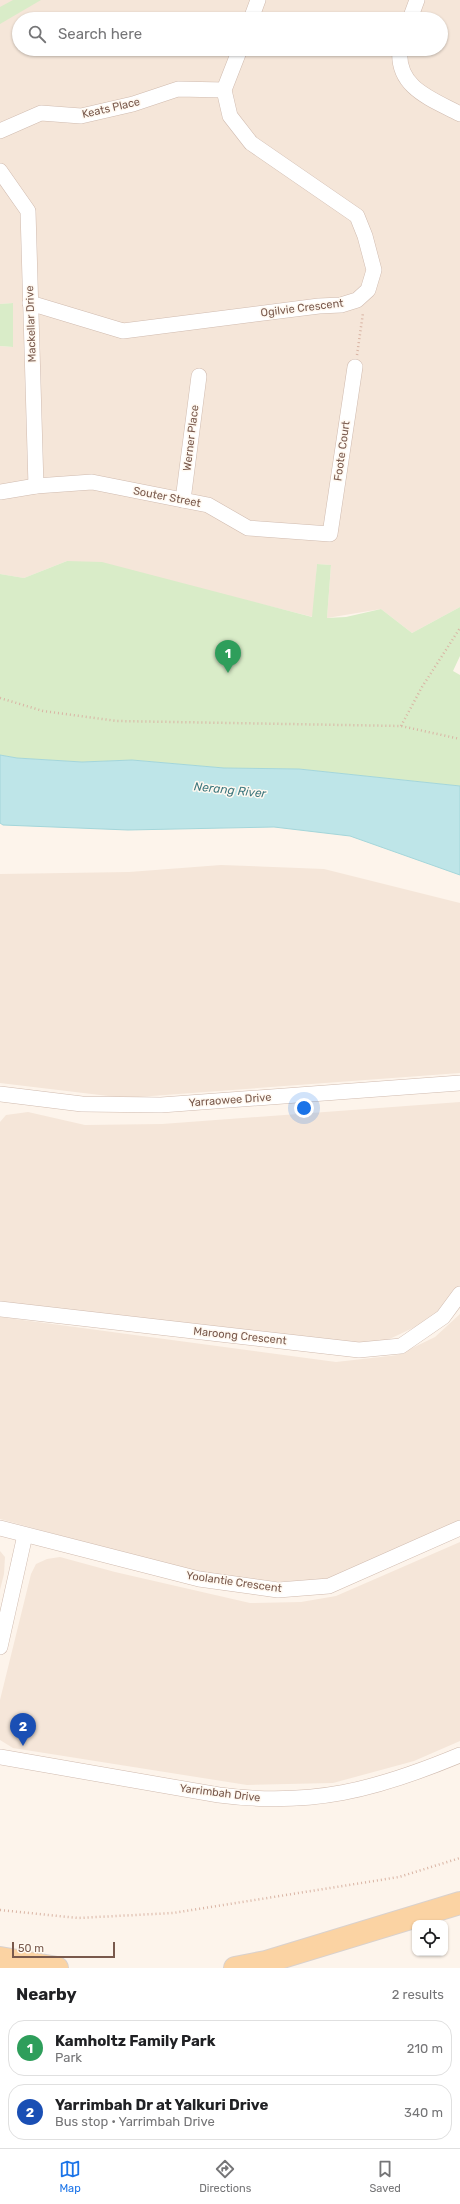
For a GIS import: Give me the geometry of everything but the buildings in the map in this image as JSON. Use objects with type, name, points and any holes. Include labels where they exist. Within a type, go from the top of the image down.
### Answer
[{"type":"main road","points":[[235,1968],[266,1962],[460,1903]]},
{"type":"main road","points":[[0,1958],[57,1968]]},
{"type":"street","points":[[254,12],[258,0]]},
{"type":"street","points":[[413,12],[417,0]]},
{"type":"street","points":[[224,90],[237,56]]},
{"type":"street","points":[[400,56],[400,65],[409,84],[425,96],[460,114]]},
{"type":"street","name":"Keats Place","points":[[0,131],[41,113],[81,116],[133,104],[178,89],[224,90]]},
{"type":"street","name":"Ogilvie Crescent","points":[[30,303],[123,331],[319,306],[341,305],[357,300],[368,290],[374,270],[357,216],[251,143],[230,116],[224,90]]},
{"type":"street","name":"Mackellar Drive","points":[[0,171],[28,211],[36,486]]},
{"type":"street","name":"Foote Court","points":[[330,534],[355,367]]},
{"type":"street","name":"Werner Place","points":[[183,500],[199,376]]},
{"type":"street","name":"Souter Street","points":[[0,492],[36,486],[92,482],[208,505],[248,528],[330,534]]},
{"type":"street","name":"Yarraowee Drive","points":[[0,1094],[82,1104],[161,1105],[460,1084]]},
{"type":"street","name":"Maroong Crescent","points":[[0,1309],[359,1350],[401,1346],[442,1317],[460,1294]]},
{"type":"street","name":"Yoolantie Crescent","points":[[0,1528],[199,1579],[278,1590],[329,1586],[460,1528]]},
{"type":"street","points":[[0,1647],[25,1535]]},
{"type":"street","name":"Yarrimbah Drive","points":[[0,1757],[219,1795],[252,1799],[281,1799],[314,1798],[352,1792],[421,1771],[460,1755]]},
{"type":"path","points":[[355,367],[363,314],[357,300]]},
{"type":"path","points":[[401,726],[422,687],[460,628]]},
{"type":"path","points":[[0,698],[43,711],[117,721],[401,726],[460,739]]},
{"type":"path","points":[[0,1910],[78,1918],[173,1913],[399,1877],[460,1858]]},
{"type":"shaded area","points":[[0,0],[460,0],[460,607],[412,633],[381,609],[327,618],[331,565],[317,564],[313,617],[237,598],[67,561],[24,578],[0,574],[0,346],[12,347],[13,303],[0,304]]},
{"type":"shaded area","points":[[221,865],[324,869],[460,903],[460,1073],[125,1098],[0,1083],[0,874],[129,872]]},
{"type":"shaded area","points":[[460,1102],[460,1286],[434,1318],[379,1344],[344,1345],[0,1302],[0,1122],[6,1115],[28,1112],[85,1125],[162,1124]]},
{"type":"shaded area","points":[[460,1314],[460,1524],[327,1580],[258,1582],[197,1573],[0,1519],[0,1317],[336,1362],[398,1355],[435,1337]]},
{"type":"shaded area","points":[[460,1542],[460,1741],[414,1761],[333,1783],[247,1785],[13,1748],[0,1740],[0,1700],[31,1574],[36,1564],[47,1559],[60,1557],[115,1572],[250,1603],[301,1602],[336,1596]]},
{"type":"shaded area","points":[[0,1551],[5,1557],[4,1574],[0,1590]]},
{"type":"green space","points":[[13,0],[41,0],[20,12],[12,12],[12,17],[0,24],[0,7]]},
{"type":"green space","points":[[13,303],[13,347],[0,346],[0,304]]},
{"type":"green space","points":[[67,561],[102,562],[312,617],[317,564],[331,565],[327,618],[346,617],[381,609],[412,633],[460,607],[460,656],[453,671],[460,675],[460,786],[299,769],[224,768],[132,760],[82,762],[17,758],[0,755],[0,574],[24,578]]},
{"type":"water","name":"Nerang River","points":[[0,755],[17,758],[82,762],[132,760],[224,768],[299,769],[460,786],[460,875],[350,836],[274,827],[128,830],[3,825],[0,823]]},
{"type":"place","name":"Kamholtz Family Park","points":[[228,673]]},
{"type":"place","name":"Yarrimbah Dr at Yalkuri Drive","points":[[23,1746]]}]
